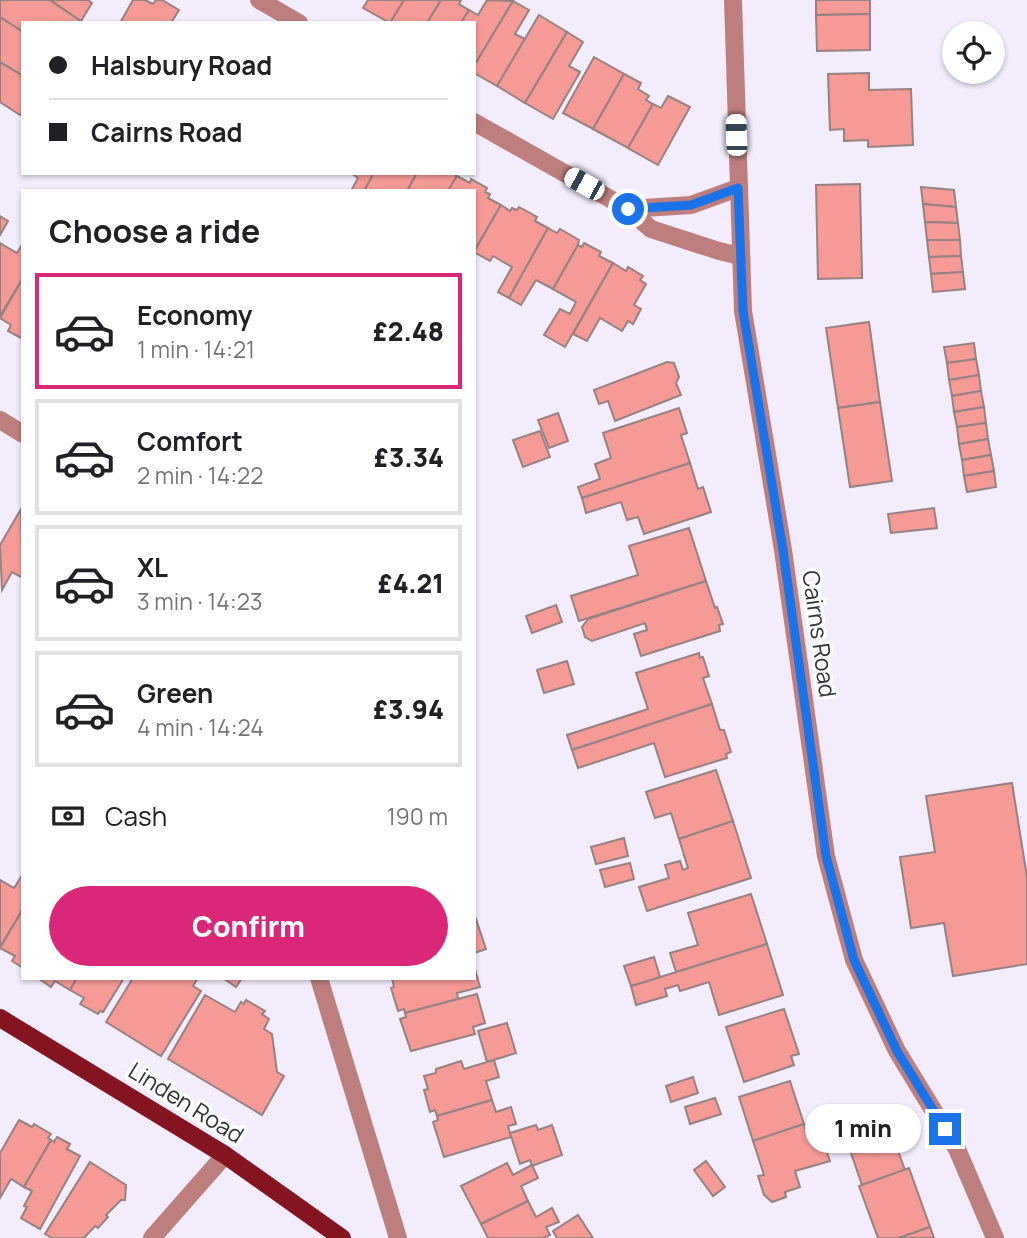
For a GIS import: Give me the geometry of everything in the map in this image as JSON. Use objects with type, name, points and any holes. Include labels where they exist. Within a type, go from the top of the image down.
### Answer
[{"type":"main road","name":"Linden Road","points":[[0,1018],[225,1154],[342,1238]]},
{"type":"street","points":[[259,0],[296,21]]},
{"type":"street","name":"Cairns Road","points":[[733,0],[743,311],[783,550],[829,869],[854,960],[897,1051],[957,1149],[995,1238]]},
{"type":"street","points":[[476,123],[628,209],[651,229],[740,256]]},
{"type":"street","points":[[628,209],[691,205],[738,188]]},
{"type":"street","points":[[0,420],[21,433]]},
{"type":"street","points":[[320,980],[398,1238]]},
{"type":"street","points":[[152,1238],[225,1154]]},
{"type":"building","points":[[0,0],[50,0],[81,21],[21,21],[21,31],[0,17]]},
{"type":"building","points":[[50,0],[88,0],[92,3],[81,21]]},
{"type":"building","points":[[133,0],[145,0],[153,4],[156,0],[162,0],[179,10],[172,21],[121,21]]},
{"type":"building","points":[[368,0],[404,0],[391,21],[363,8]]},
{"type":"building","points":[[404,0],[441,0],[428,21],[391,21]]},
{"type":"building","points":[[441,0],[461,0],[459,4],[469,10],[462,21],[428,21]]},
{"type":"building","points":[[487,0],[513,1],[476,63],[476,21],[462,21],[469,10],[478,15]]},
{"type":"building","points":[[816,0],[870,0],[870,14],[816,15]]},
{"type":"building","points":[[513,1],[529,10],[515,34],[525,39],[497,86],[476,74],[476,63]]},
{"type":"building","points":[[870,14],[870,50],[817,51],[816,15]]},
{"type":"building","points":[[539,15],[567,32],[525,103],[497,86]]},
{"type":"building","points":[[0,17],[21,31],[21,75],[0,62]]},
{"type":"building","points":[[567,32],[583,42],[569,66],[580,72],[553,119],[525,103]]},
{"type":"building","points":[[594,57],[624,74],[593,129],[563,113]]},
{"type":"building","points":[[0,62],[21,75],[21,114],[0,102]]},
{"type":"building","points":[[869,73],[869,90],[911,89],[913,145],[868,147],[868,140],[844,141],[844,129],[830,130],[828,74]]},
{"type":"building","points":[[624,74],[641,83],[638,89],[649,96],[646,100],[653,104],[628,148],[593,129]]},
{"type":"building","points":[[668,96],[690,107],[658,165],[628,148],[653,104],[661,108]]},
{"type":"building","points":[[354,175],[373,175],[365,189],[352,189],[358,178]]},
{"type":"building","points":[[373,175],[416,175],[408,189],[365,189]]},
{"type":"building","points":[[416,175],[457,176],[449,189],[408,189]]},
{"type":"building","points":[[457,176],[470,183],[471,179],[487,188],[485,192],[490,194],[488,198],[501,205],[476,248],[476,189],[449,189]]},
{"type":"building","points":[[860,184],[862,278],[818,279],[816,185]]},
{"type":"building","points":[[921,187],[954,190],[956,207],[923,204]]},
{"type":"building","points":[[923,204],[956,207],[958,223],[925,222]]},
{"type":"building","points":[[501,205],[510,211],[519,207],[537,217],[535,221],[548,228],[509,298],[498,292],[512,267],[493,256],[490,261],[476,253],[476,249]]},
{"type":"building","points":[[0,216],[8,221],[0,235]]},
{"type":"building","points":[[925,222],[958,223],[960,240],[927,240]]},
{"type":"building","points":[[548,228],[557,233],[560,229],[579,240],[578,245],[553,289],[536,280],[521,305],[509,298]]},
{"type":"building","points":[[927,240],[960,240],[961,256],[929,257]]},
{"type":"building","points":[[0,243],[17,253],[21,246],[21,281],[0,316]]},
{"type":"building","points":[[584,243],[601,252],[599,256],[613,263],[565,347],[544,335],[560,309],[570,314],[576,302],[553,289],[578,245],[582,247]]},
{"type":"building","points":[[961,256],[963,272],[931,274],[929,257]]},
{"type":"building","points":[[613,263],[626,271],[628,267],[643,276],[640,280],[646,284],[634,305],[641,309],[633,324],[628,321],[622,331],[600,318],[587,341],[573,334]]},
{"type":"building","points":[[963,272],[965,289],[933,292],[931,274]]},
{"type":"building","points":[[21,281],[21,338],[8,331],[11,325],[0,318]]},
{"type":"building","points":[[869,322],[880,402],[838,408],[826,328]]},
{"type":"building","points":[[974,343],[976,359],[947,363],[944,347]]},
{"type":"building","points":[[976,359],[979,375],[949,380],[947,363]]},
{"type":"building","points":[[667,362],[674,363],[679,377],[676,383],[681,395],[615,421],[608,401],[599,404],[594,390]]},
{"type":"building","points":[[979,375],[981,391],[952,396],[949,380]]},
{"type":"building","points":[[981,391],[984,407],[954,412],[952,396]]},
{"type":"building","points":[[880,402],[892,481],[850,487],[838,408]]},
{"type":"building","points":[[984,407],[986,423],[957,427],[954,412]]},
{"type":"building","points":[[679,408],[687,433],[681,435],[690,463],[582,498],[578,487],[600,479],[595,464],[611,458],[603,433]]},
{"type":"building","points":[[558,413],[568,441],[549,448],[538,420]]},
{"type":"building","points":[[986,423],[988,439],[959,444],[957,427]]},
{"type":"building","points":[[540,431],[550,457],[523,467],[513,440]]},
{"type":"building","points":[[988,439],[991,455],[962,460],[959,444]]},
{"type":"building","points":[[991,455],[994,471],[964,476],[962,460]]},
{"type":"building","points":[[690,463],[698,489],[703,487],[711,512],[644,534],[638,517],[627,520],[621,502],[586,513],[582,498]]},
{"type":"building","points":[[994,471],[996,487],[967,492],[964,476]]},
{"type":"building","points":[[934,508],[937,528],[891,533],[888,514]]},
{"type":"building","points":[[21,509],[21,577],[12,572],[2,590],[0,545]]},
{"type":"building","points":[[689,528],[706,581],[579,621],[571,596],[638,575],[629,546]]},
{"type":"building","points":[[706,581],[723,624],[719,625],[720,631],[641,656],[634,634],[647,630],[645,623],[592,641],[585,637],[582,627],[588,619]]},
{"type":"building","points":[[556,605],[562,622],[532,633],[526,616]]},
{"type":"building","points":[[699,653],[709,676],[703,678],[712,704],[572,750],[567,735],[648,709],[636,673]]},
{"type":"building","points":[[567,661],[574,684],[544,693],[537,670]]},
{"type":"building","points":[[712,704],[720,730],[724,730],[731,752],[726,754],[727,758],[665,777],[654,743],[578,768],[572,750]]},
{"type":"building","points":[[716,770],[733,821],[679,839],[671,813],[655,818],[646,792]]},
{"type":"building","points":[[1012,783],[1027,877],[1027,964],[953,976],[944,923],[911,928],[900,857],[935,852],[926,796]]},
{"type":"building","points":[[733,821],[751,878],[647,911],[639,887],[669,878],[665,865],[680,861],[683,870],[688,868],[679,839]]},
{"type":"building","points":[[624,838],[628,856],[596,864],[591,847]]},
{"type":"building","points":[[630,863],[634,879],[605,887],[600,870]]},
{"type":"building","points":[[21,877],[21,912],[0,947],[0,880],[14,888]]},
{"type":"building","points":[[751,894],[767,944],[676,972],[670,953],[698,945],[688,913]]},
{"type":"building","points":[[21,912],[21,967],[12,961],[15,956],[0,948]]},
{"type":"building","points":[[476,919],[486,949],[476,952]]},
{"type":"building","points":[[767,944],[783,995],[719,1015],[709,982],[680,991],[678,985],[665,989],[667,996],[636,1005],[631,986]]},
{"type":"building","points":[[654,957],[660,977],[631,986],[624,966]]},
{"type":"building","points":[[476,973],[480,987],[457,993],[458,999],[405,1013],[404,1009],[398,1011],[391,988],[394,987],[392,980],[476,980]]},
{"type":"building","points":[[41,980],[76,980],[70,990],[55,981],[51,987]]},
{"type":"building","points":[[76,980],[123,980],[103,1012],[98,1014],[80,1004],[84,998],[70,990]]},
{"type":"building","points":[[132,980],[197,980],[193,986],[201,991],[161,1056],[106,1022]]},
{"type":"building","points":[[226,980],[241,980],[236,987]]},
{"type":"building","points":[[477,994],[485,1023],[473,1027],[475,1034],[411,1051],[400,1019],[406,1017],[405,1013]]},
{"type":"building","points":[[205,995],[235,1012],[241,1002],[244,1004],[246,1000],[265,1011],[262,1014],[269,1019],[264,1029],[272,1034],[277,1072],[284,1076],[262,1115],[168,1059]]},
{"type":"building","points":[[784,1009],[799,1054],[791,1056],[794,1065],[744,1082],[726,1027]]},
{"type":"building","points":[[507,1023],[516,1053],[487,1062],[478,1031]]},
{"type":"building","points":[[494,1060],[499,1077],[486,1081],[492,1100],[437,1116],[435,1110],[430,1112],[424,1090],[428,1089],[424,1076],[461,1061],[464,1069]]},
{"type":"building","points":[[693,1077],[698,1093],[671,1102],[666,1086]]},
{"type":"building","points":[[790,1081],[804,1124],[753,1141],[739,1097]]},
{"type":"building","points":[[715,1098],[721,1114],[690,1124],[685,1107]]},
{"type":"building","points":[[492,1100],[496,1112],[511,1107],[516,1124],[508,1126],[511,1137],[444,1157],[433,1122],[438,1120],[437,1116]]},
{"type":"building","points":[[19,1120],[32,1127],[34,1124],[51,1134],[48,1138],[51,1140],[24,1187],[11,1179],[0,1198],[0,1153]]},
{"type":"building","points":[[804,1124],[808,1138],[821,1135],[830,1161],[795,1171],[800,1187],[785,1192],[786,1197],[772,1202],[764,1195],[758,1176],[764,1175],[753,1141]]},
{"type":"building","points":[[536,1125],[538,1130],[552,1125],[562,1155],[532,1166],[530,1160],[520,1164],[510,1133]]},
{"type":"building","points":[[892,1135],[905,1170],[862,1185],[850,1150]]},
{"type":"building","points":[[57,1137],[70,1144],[67,1149],[80,1156],[40,1229],[21,1218],[32,1191],[24,1187],[51,1140],[54,1142]]},
{"type":"building","points":[[706,1161],[725,1187],[713,1196],[694,1170]]},
{"type":"building","points":[[90,1162],[126,1185],[125,1200],[121,1200],[98,1228],[95,1226],[84,1238],[52,1238],[45,1234]]},
{"type":"building","points":[[507,1163],[513,1175],[532,1165],[538,1178],[521,1186],[528,1201],[481,1224],[461,1186]]},
{"type":"building","points":[[909,1168],[930,1227],[899,1238],[878,1238],[859,1186]]},
{"type":"building","points":[[528,1201],[536,1217],[552,1208],[559,1222],[546,1227],[550,1235],[543,1238],[488,1238],[481,1224]]},
{"type":"building","points":[[578,1215],[593,1238],[557,1238],[553,1231]]},
{"type":"building","points":[[930,1227],[934,1238],[899,1238]]},
{"type":"route","points":[[628,209],[691,205],[738,188],[743,311],[783,550],[826,856],[854,960],[897,1051],[945,1129]]}]
